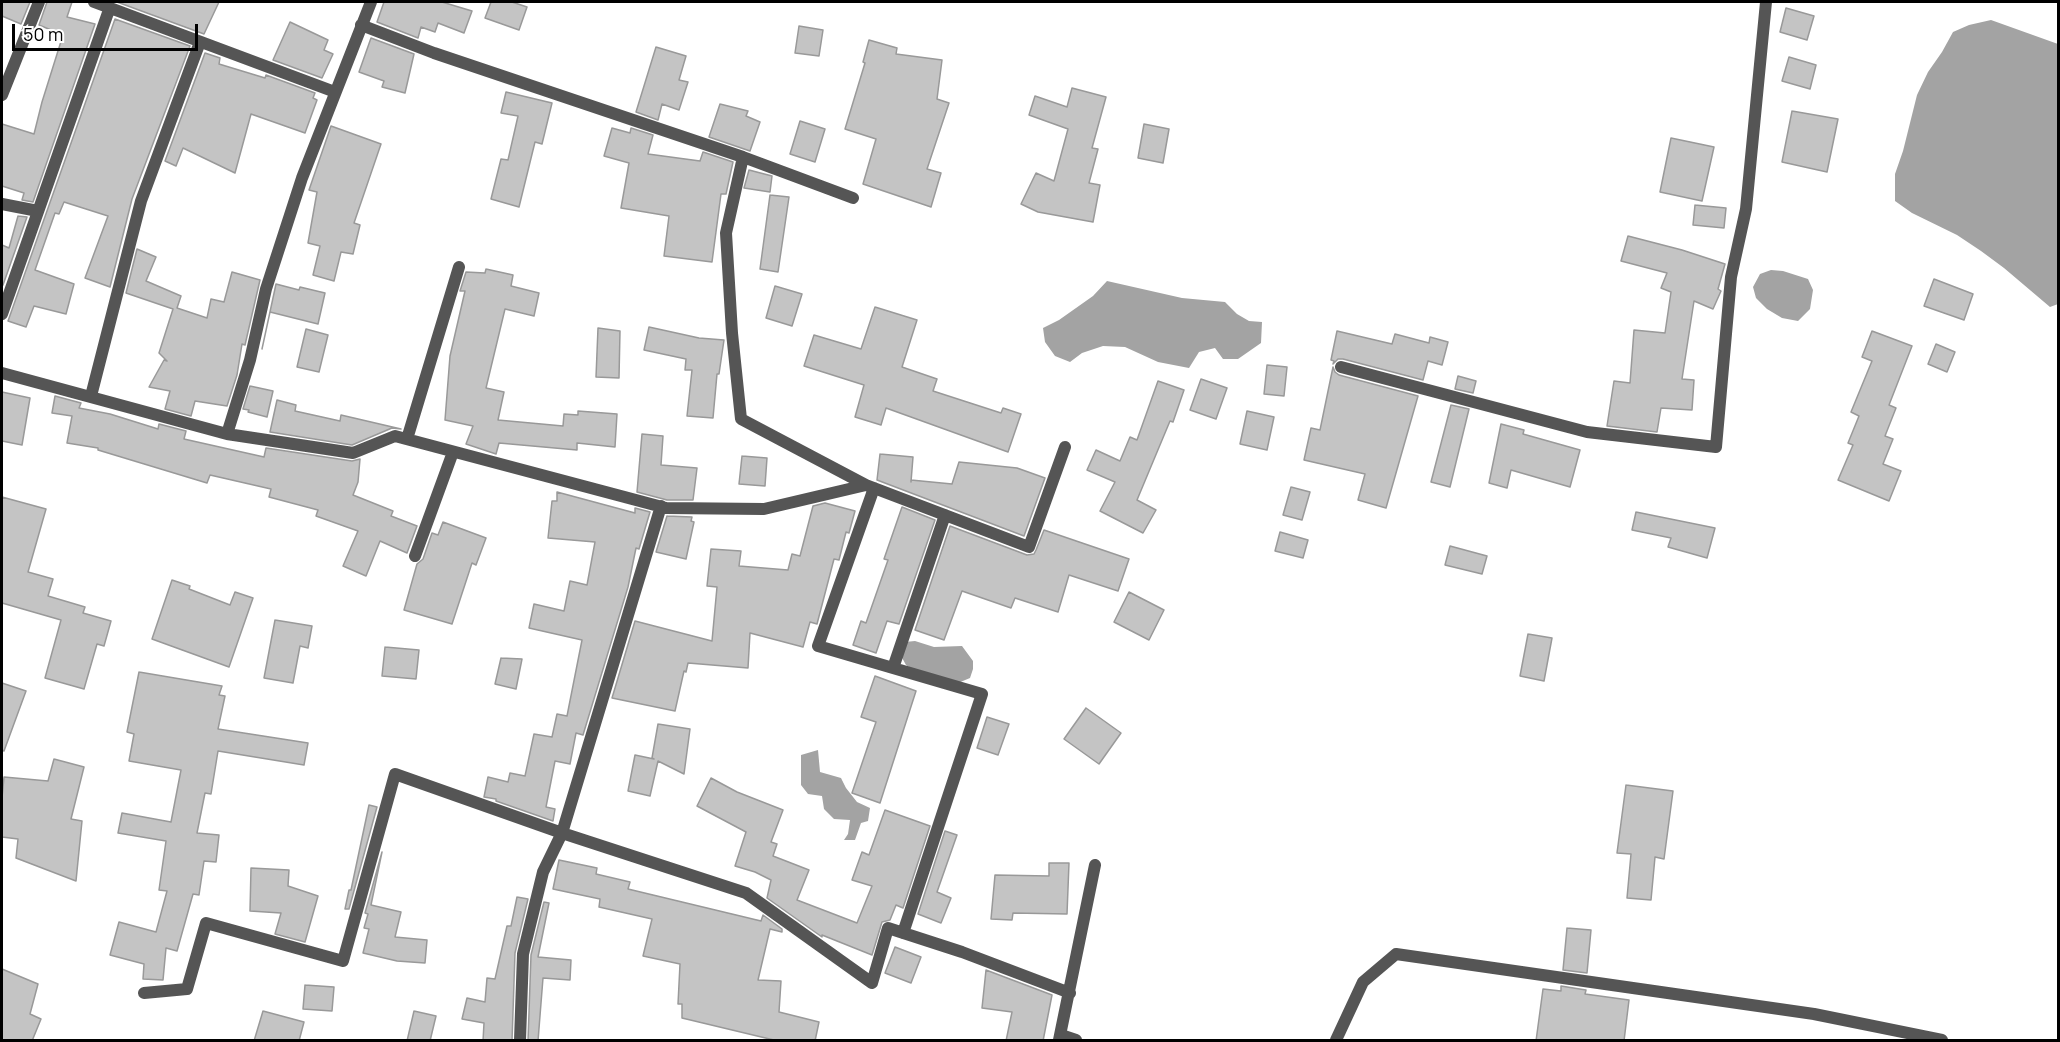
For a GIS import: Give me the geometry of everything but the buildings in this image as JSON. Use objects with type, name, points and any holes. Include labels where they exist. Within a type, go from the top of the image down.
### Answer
[{"type":"street","points":[[2,96],[39,2]]},
{"type":"street","points":[[94,2],[335,92]]},
{"type":"street","points":[[227,434],[250,360],[266,289],[302,178],[370,2]]},
{"type":"street","points":[[1341,367],[1587,432],[1716,447],[1731,277],[1746,209],[1766,2]]},
{"type":"street","points":[[2,314],[110,7]]},
{"type":"street","points":[[362,25],[434,53],[743,157],[853,198]]},
{"type":"street","points":[[90,396],[141,201],[200,42]]},
{"type":"street","points":[[743,157],[726,234],[732,333],[741,419],[870,487],[1029,547],[1065,447]]},
{"type":"street","points":[[2,204],[38,211]]},
{"type":"street","points":[[407,439],[459,267]]},
{"type":"street","points":[[2,373],[227,434],[353,453],[395,436],[661,506],[764,509],[870,487]]},
{"type":"street","points":[[415,556],[453,452]]},
{"type":"street","points":[[870,487],[818,646],[982,694],[903,933]]},
{"type":"street","points":[[520,1041],[523,954],[543,872],[561,833],[661,506]]},
{"type":"street","points":[[893,668],[945,515]]},
{"type":"street","points":[[144,993],[187,989],[206,923],[343,961],[395,774],[561,833],[746,893],[873,983],[888,928],[962,952],[1070,993]]},
{"type":"street","points":[[1076,1041],[1060,1038],[1095,865]]},
{"type":"street","points":[[1336,1041],[1363,982],[1396,954],[1814,1014],[1942,1041]]},
{"type":"shaded area","points":[[1991,20],[2058,44],[2058,304],[2050,307],[1981,251],[1957,235],[1912,213],[1895,201],[1895,174],[1917,95],[1928,72],[1953,32],[1969,25]]},
{"type":"shaded area","points":[[1771,270],[1783,271],[1808,279],[1813,290],[1810,309],[1798,321],[1782,318],[1767,309],[1756,298],[1753,287],[1760,274]]},
{"type":"shaded area","points":[[1107,281],[1182,298],[1225,302],[1237,314],[1249,321],[1262,322],[1261,343],[1238,359],[1223,359],[1215,348],[1199,352],[1189,368],[1158,362],[1125,347],[1103,346],[1082,353],[1070,362],[1055,356],[1045,342],[1043,328],[1059,320],[1093,296]]},
{"type":"shaded area","points":[[915,641],[934,647],[962,646],[973,661],[970,678],[958,683],[913,670],[906,665],[900,654],[905,642]]},
{"type":"shaded area","points":[[818,750],[820,772],[841,778],[857,802],[870,808],[868,821],[861,823],[855,840],[844,840],[848,834],[850,820],[834,819],[824,809],[822,796],[808,794],[801,785],[801,755]]}]
